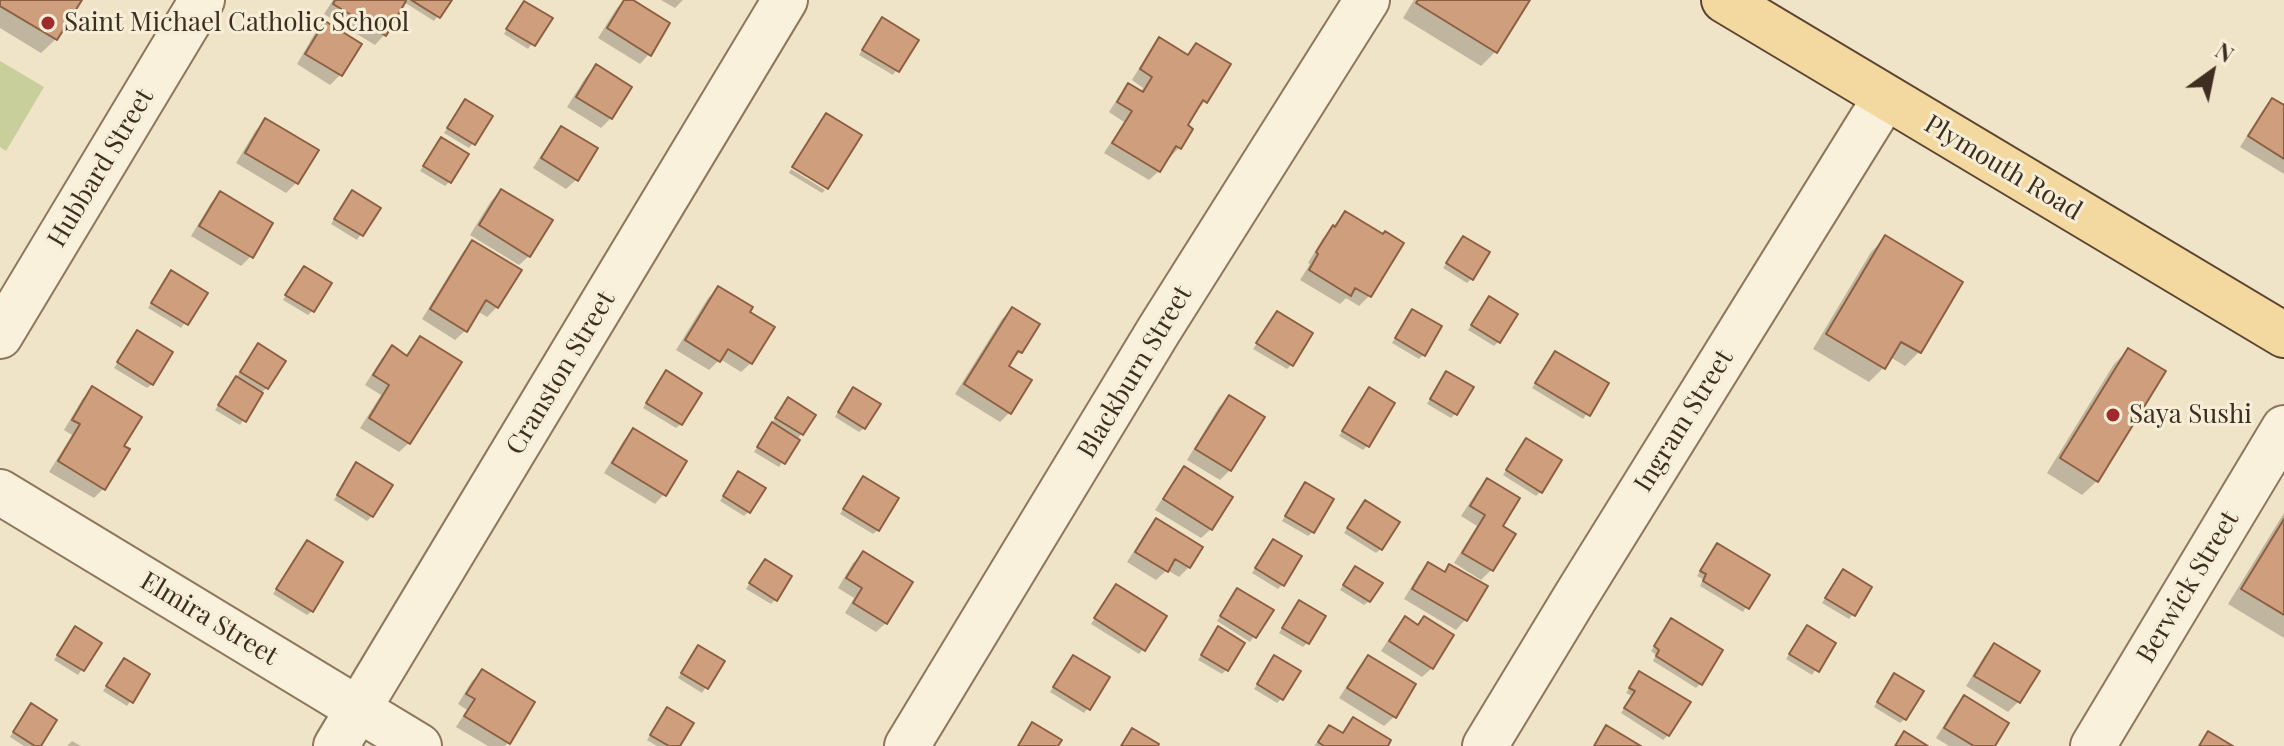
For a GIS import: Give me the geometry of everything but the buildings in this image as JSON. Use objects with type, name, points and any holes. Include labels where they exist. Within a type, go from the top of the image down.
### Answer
[{"type":"main road","name":"Plymouth Road","points":[[1724,0],[2284,335]]},
{"type":"street","name":"Hubbard Street","points":[[0,336],[202,0]]},
{"type":"street","name":"Cranston Street","points":[[336,746],[785,0]]},
{"type":"street","name":"Blackburn Street","points":[[907,746],[1159,330],[1367,0]]},
{"type":"street","name":"Ingram Street","points":[[1485,746],[1885,98]]},
{"type":"street","name":"Berwick Street","points":[[2093,746],[2284,428]]},
{"type":"street","name":"Elmira Street","points":[[0,492],[419,746]]},
{"type":"green space","points":[[0,61],[44,87],[6,151],[0,147]]},
{"type":"place","name":"Saint Michael Catholic School","points":[[48,23]]},
{"type":"place","name":"Saya Sushi","points":[[2113,415]]}]
